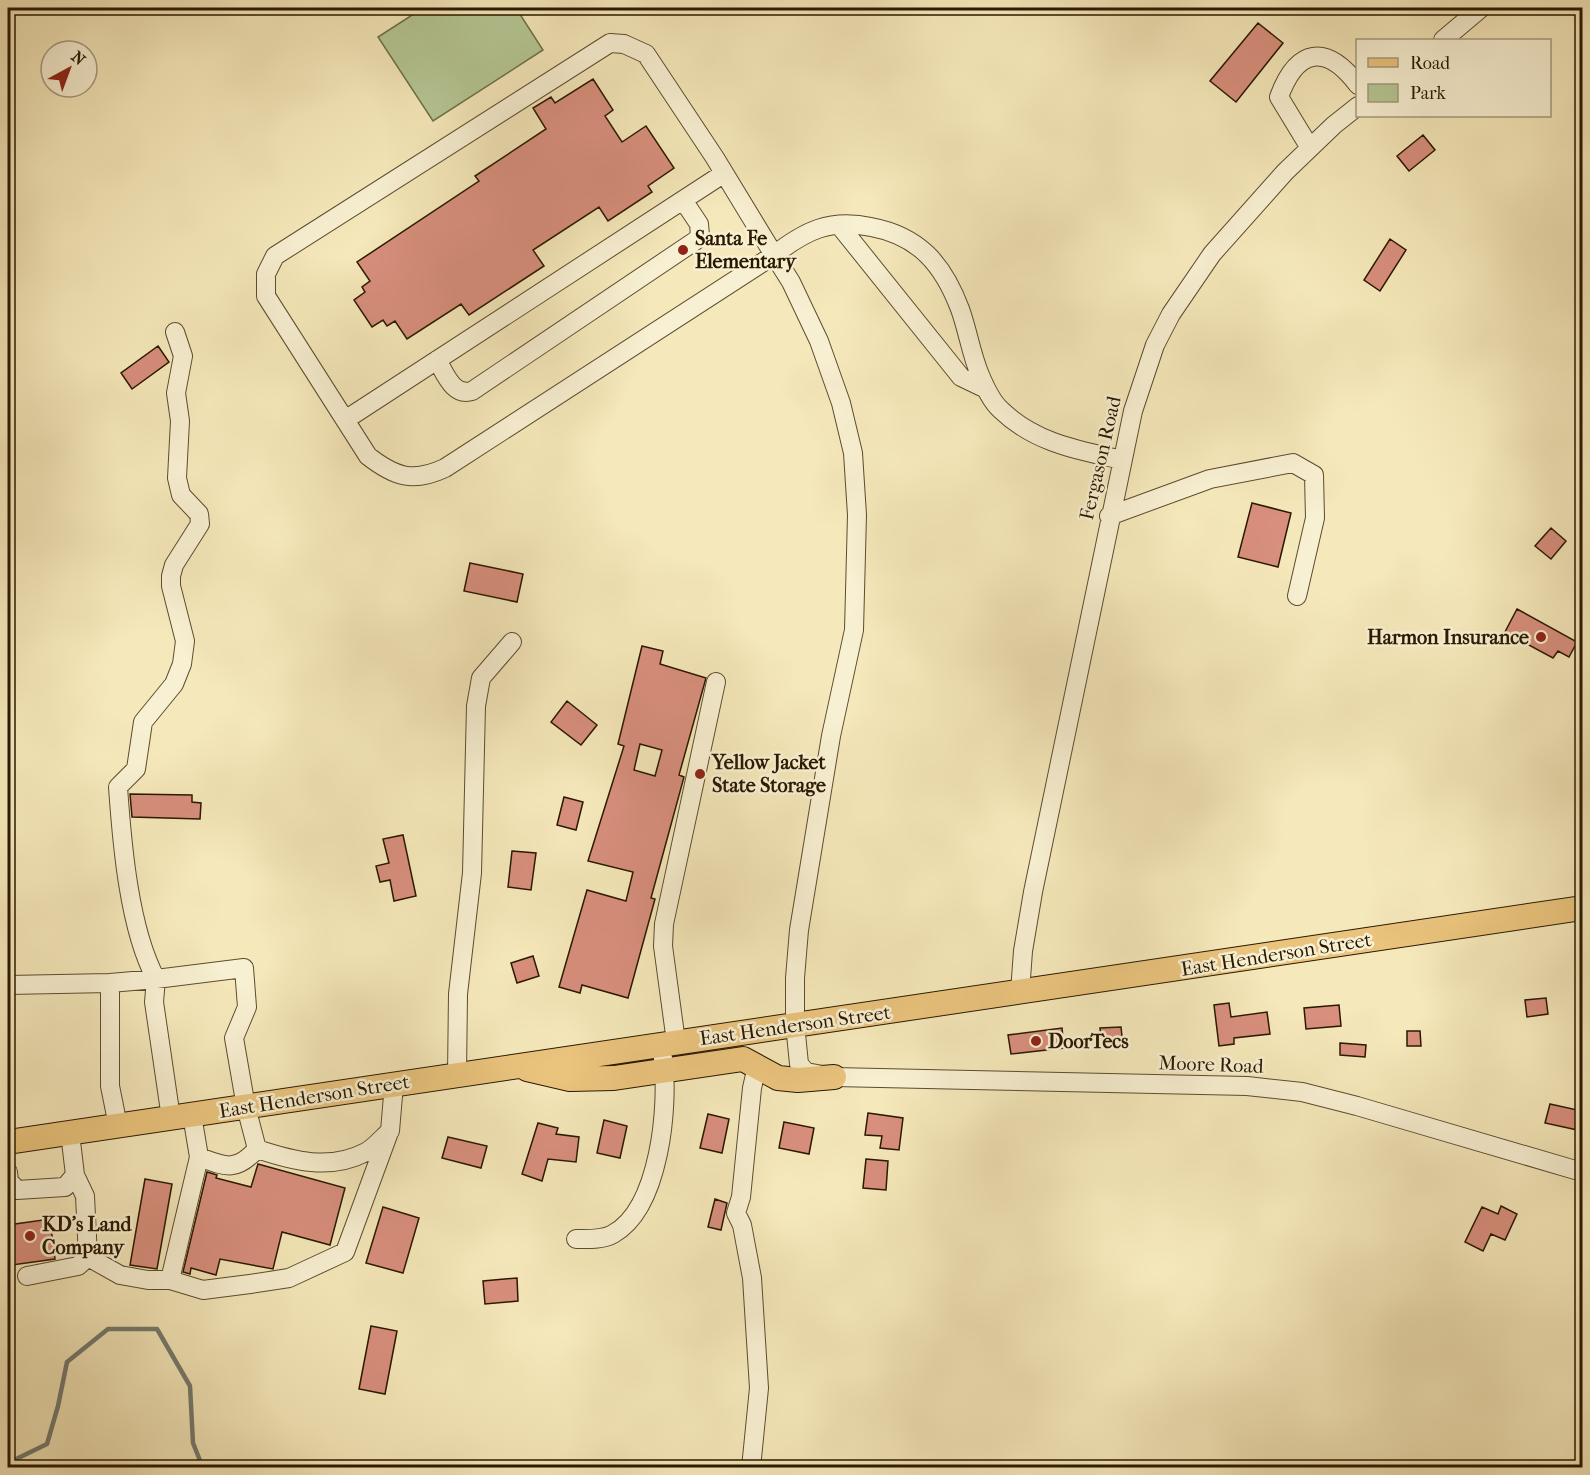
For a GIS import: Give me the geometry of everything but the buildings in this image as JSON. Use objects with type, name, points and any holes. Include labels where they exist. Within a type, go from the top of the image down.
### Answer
[{"type":"main road","name":"East Henderson Street","points":[[8,1142],[1582,908]]},
{"type":"main road","points":[[516,1066],[570,1079],[614,1078],[743,1059],[778,1078],[798,1080],[834,1077]]},
{"type":"street","points":[[1444,39],[1482,8]]},
{"type":"street","name":"Moore Road","points":[[986,389],[974,361],[960,308],[937,266],[918,244],[888,230],[861,225],[839,225],[801,234],[774,255],[463,457],[432,474],[417,477],[391,472],[368,456],[266,296],[266,274],[276,256],[610,44],[624,44],[646,54],[715,158],[723,174],[774,255],[791,282],[819,340],[841,403],[853,453],[857,515],[854,630],[831,736],[799,930],[795,1024],[799,1064],[806,1072],[834,1077],[1246,1086],[1302,1092],[1582,1172]]},
{"type":"street","points":[[1310,148],[1279,97],[1284,82],[1305,57],[1320,55],[1341,65],[1356,83]]},
{"type":"street","name":"Fergason Road","points":[[1020,992],[1023,951],[1033,892],[1109,516],[1142,378],[1171,314],[1212,254],[1310,148],[1356,108]]},
{"type":"street","points":[[345,420],[723,174]]},
{"type":"street","points":[[437,360],[456,388],[461,392],[472,391],[695,241],[700,236],[699,224],[683,200]]},
{"type":"street","points":[[839,225],[961,377],[986,389],[999,409],[1025,430],[1057,445],[1122,460]]},
{"type":"street","points":[[170,1280],[199,1157],[181,1116],[154,1002],[156,979],[146,961],[124,864],[118,787],[136,769],[143,722],[174,684],[182,664],[185,641],[171,586],[171,576],[174,565],[200,524],[199,514],[181,495],[177,478],[180,421],[176,393],[183,356],[175,332]]},
{"type":"street","points":[[1109,516],[1210,478],[1293,463],[1314,476],[1315,518],[1297,596]]},
{"type":"street","points":[[457,1075],[458,994],[472,873],[476,706],[481,678],[512,642]]},
{"type":"street","points":[[576,1239],[612,1235],[626,1224],[640,1204],[647,1188],[664,1131],[667,1087],[664,1071],[668,1043],[664,924],[716,682]]},
{"type":"street","points":[[8,985],[110,983],[244,968],[247,1007],[234,1038],[246,1107],[257,1149]]},
{"type":"street","points":[[110,983],[110,1086],[118,1126]]},
{"type":"street","points":[[751,1467],[759,1388],[755,1303],[742,1226],[736,1213],[741,1197],[752,1088],[760,1068]]},
{"type":"street","points":[[88,1257],[120,1275],[148,1280],[170,1280],[203,1290],[289,1278],[345,1252],[390,1131],[394,1084]]},
{"type":"street","points":[[257,1149],[296,1162],[330,1163],[366,1152],[390,1131]]},
{"type":"street","points":[[70,1133],[75,1175],[85,1196],[88,1257]]},
{"type":"street","points":[[199,1157],[227,1167],[245,1162],[257,1149]]},
{"type":"street","points":[[8,1172],[9,1181],[18,1190],[65,1187],[75,1175]]},
{"type":"street","points":[[27,1276],[78,1266],[88,1257]]},
{"type":"green space","points":[[423,8],[516,8],[543,50],[433,121],[378,37]]},
{"type":"waterway","points":[[8,1463],[47,1444],[67,1362],[108,1329],[157,1329],[190,1386],[193,1443],[203,1468]]},
{"type":"place","name":"Santa Fe Elementary","points":[[683,250]]},
{"type":"place","name":"Harmon Insurance","points":[[1541,637]]},
{"type":"place","name":"Yellow Jacket State Storage","points":[[700,774]]},
{"type":"place","name":"DoorTecs","points":[[1036,1041]]},
{"type":"place","name":"KD's Land Company","points":[[30,1236]]}]
